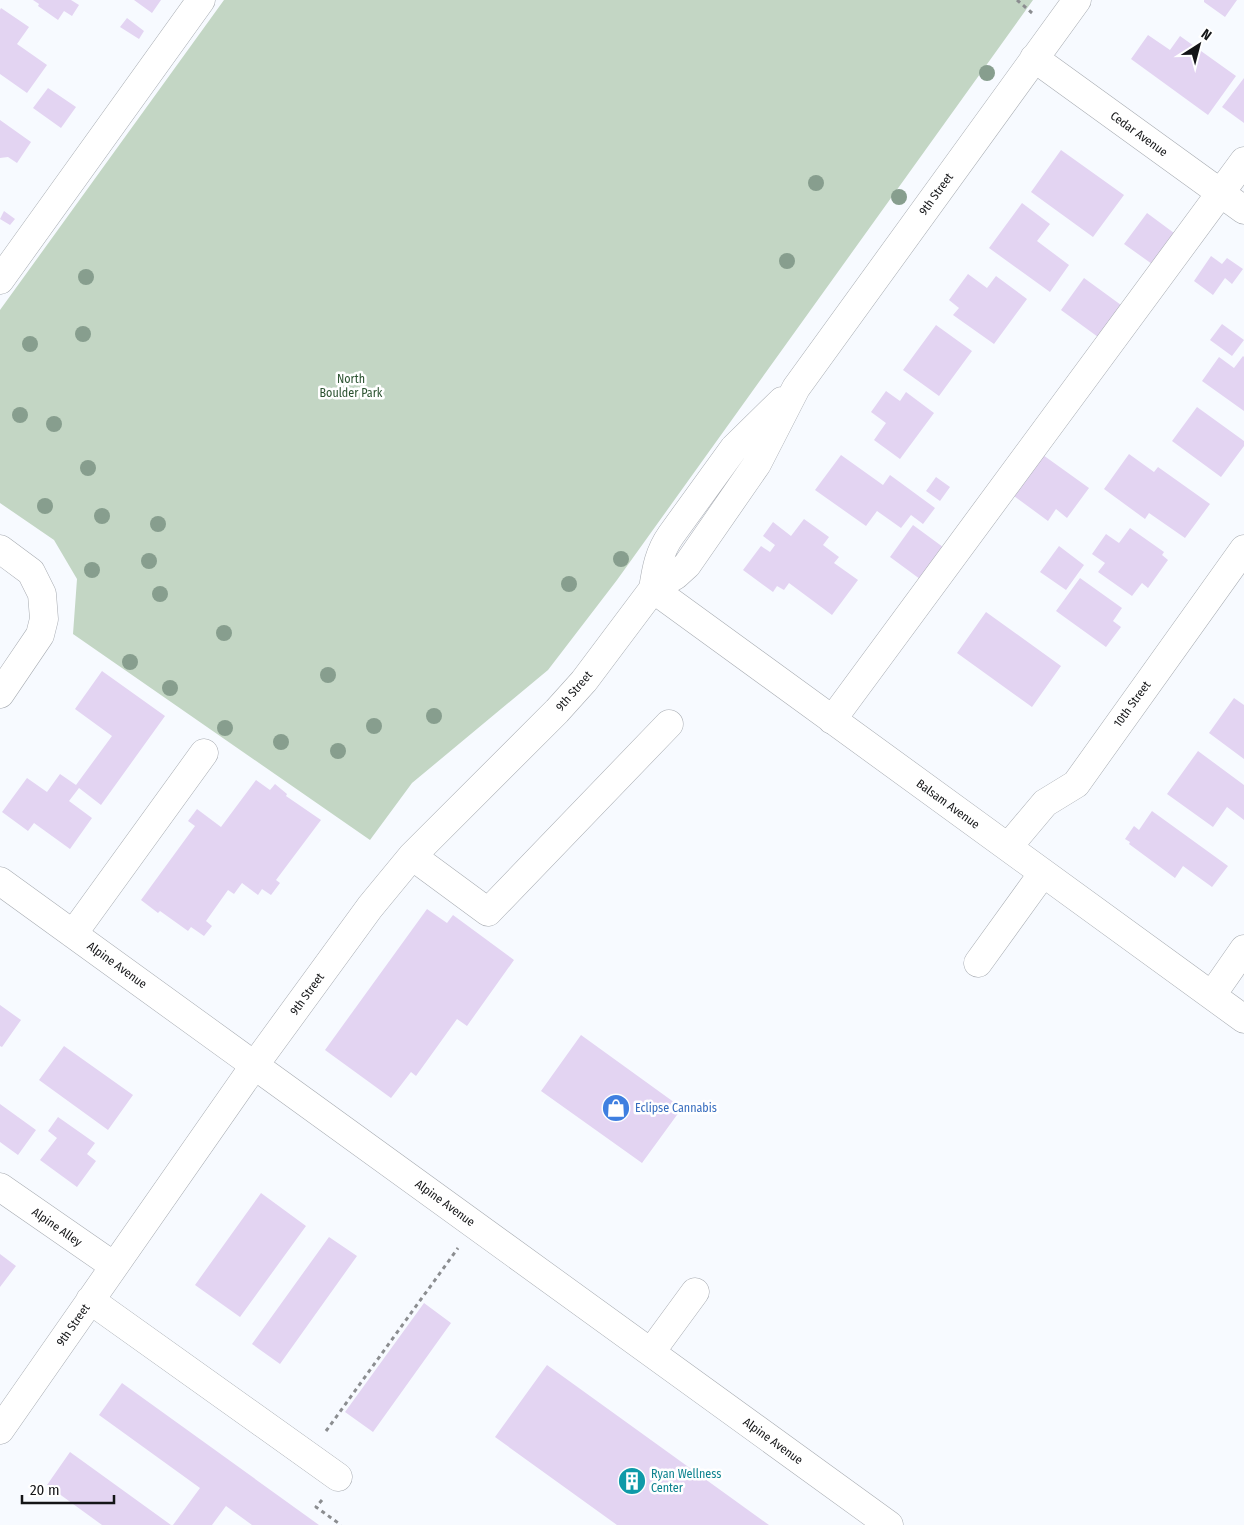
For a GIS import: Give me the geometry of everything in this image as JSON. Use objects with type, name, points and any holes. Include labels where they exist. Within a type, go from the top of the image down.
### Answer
[{"type":"street","points":[[0,280],[200,0]]},
{"type":"street","name":"9th Street","points":[[0,1430],[254,1066],[370,907],[412,856],[557,711],[584,681],[653,589],[676,575],[687,565],[757,464],[796,388],[1076,0]]},
{"type":"street","name":"Cedar Avenue","points":[[1034,58],[1244,210]]},
{"type":"street","points":[[832,720],[1244,161]]},
{"type":"street","points":[[0,548],[31,572],[42,594],[44,619],[40,635],[0,694]]},
{"type":"street","name":"10th Street","points":[[1008,847],[1046,803],[1076,784],[1244,549]]},
{"type":"street","name":"Balsam Avenue","points":[[653,589],[1244,1019]]},
{"type":"street","points":[[412,856],[488,912],[669,724]]},
{"type":"street","points":[[73,934],[204,753]]},
{"type":"street","points":[[978,963],[1043,873]]},
{"type":"street","name":"Alpine Avenue","points":[[0,881],[889,1525]]},
{"type":"street","points":[[1212,995],[1244,950]]},
{"type":"street","name":"Alpine Alley","points":[[0,1187],[114,1266]]},
{"type":"street","points":[[651,1352],[695,1292]]},
{"type":"street","points":[[90,1300],[338,1477]]},
{"type":"path","points":[[309,1456],[475,1225]]},
{"type":"path","points":[[394,1337],[398,1340]]},
{"type":"path","points":[[366,1375],[370,1378]]},
{"type":"green space","name":"North Boulder Park","points":[[224,0],[1033,0],[617,580],[548,670],[412,783],[370,840],[73,634],[77,579],[54,540],[0,503],[0,310]]},
{"type":"building","points":[[33,0],[71,0],[79,5],[72,16],[64,11],[58,20],[38,6],[39,4]]},
{"type":"building","points":[[134,0],[161,0],[152,13]]},
{"type":"building","points":[[1204,0],[1237,0],[1225,17],[1204,2]]},
{"type":"building","points":[[1,8],[29,27],[17,44],[47,65],[27,93],[0,74]]},
{"type":"building","points":[[127,18],[144,31],[139,39],[120,27]]},
{"type":"building","points":[[1148,35],[1170,50],[1180,36],[1236,76],[1208,115],[1131,59]]},
{"type":"building","points":[[1244,78],[1244,123],[1222,107]]},
{"type":"building","points":[[48,88],[76,107],[61,128],[33,108]]},
{"type":"building","points":[[0,120],[31,142],[17,163],[8,157],[0,158]]},
{"type":"building","points":[[1061,150],[1124,195],[1093,237],[1031,192]]},
{"type":"building","points":[[1022,203],[1050,224],[1037,241],[1069,265],[1050,292],[989,248]]},
{"type":"building","points":[[4,211],[15,219],[10,225],[0,219]]},
{"type":"building","points":[[1147,213],[1174,233],[1152,264],[1124,244]]},
{"type":"building","points":[[1211,256],[1222,264],[1227,258],[1243,269],[1232,284],[1225,278],[1213,295],[1194,281]]},
{"type":"building","points":[[968,274],[987,288],[996,276],[1027,299],[994,344],[953,315],[959,308],[949,300]]},
{"type":"building","points":[[1084,278],[1121,305],[1098,337],[1061,310]]},
{"type":"building","points":[[1222,324],[1244,340],[1232,356],[1210,340]]},
{"type":"building","points":[[936,325],[972,351],[939,396],[903,370]]},
{"type":"building","points":[[1243,356],[1244,411],[1202,381],[1219,357],[1234,368]]},
{"type":"building","points":[[886,391],[900,401],[906,392],[934,413],[900,459],[874,440],[886,423],[871,412]]},
{"type":"building","points":[[1197,407],[1244,441],[1244,446],[1221,477],[1172,441]]},
{"type":"building","points":[[1129,454],[1154,472],[1158,467],[1210,504],[1185,538],[1149,513],[1145,519],[1104,489]]},
{"type":"building","points":[[841,455],[883,485],[890,475],[935,508],[923,524],[911,515],[901,528],[877,511],[866,526],[815,490]]},
{"type":"building","points":[[1043,455],[1089,488],[1067,518],[1056,509],[1048,521],[1014,496]]},
{"type":"building","points":[[936,477],[950,487],[940,501],[926,491]]},
{"type":"building","points":[[804,519],[829,537],[823,545],[839,557],[834,563],[858,580],[832,615],[789,583],[784,590],[777,586],[773,592],[743,570],[761,546],[770,552],[775,545],[763,536],[773,522],[791,536]]},
{"type":"building","points":[[913,525],[947,550],[924,582],[890,557]]},
{"type":"building","points":[[1130,528],[1164,552],[1162,555],[1168,560],[1148,588],[1142,583],[1132,596],[1098,572],[1105,563],[1092,554],[1106,534],[1119,543]]},
{"type":"building","points":[[1059,546],[1084,565],[1066,590],[1040,572]]},
{"type":"building","points":[[1080,578],[1122,608],[1113,621],[1121,627],[1106,647],[1056,611]]},
{"type":"building","points":[[986,612],[1061,666],[1032,707],[957,653]]},
{"type":"building","points":[[102,671],[165,716],[101,805],[79,788],[69,801],[92,818],[70,849],[34,823],[28,831],[2,812],[27,778],[47,792],[60,774],[76,785],[112,736],[75,709]]},
{"type":"building","points":[[1234,698],[1244,705],[1244,759],[1209,733]]},
{"type":"building","points":[[1198,751],[1244,785],[1244,820],[1227,807],[1213,827],[1167,794]]},
{"type":"building","points":[[256,780],[270,790],[275,784],[287,794],[286,796],[321,820],[276,880],[280,883],[271,895],[262,889],[258,895],[242,883],[234,894],[228,890],[206,921],[212,926],[204,936],[191,927],[188,931],[141,900],[195,826],[188,821],[197,809],[221,827]]},
{"type":"building","points":[[1152,811],[1228,866],[1212,887],[1183,866],[1175,878],[1125,839],[1134,826],[1139,830]]},
{"type":"building","points":[[427,909],[447,923],[453,915],[514,960],[467,1026],[457,1019],[416,1076],[411,1072],[391,1098],[325,1050]]},
{"type":"building","points":[[0,1005],[21,1020],[2,1047],[0,1046]]},
{"type":"building","points":[[581,1035],[682,1108],[642,1163],[541,1091]]},
{"type":"building","points":[[64,1046],[133,1095],[108,1130],[39,1080]]},
{"type":"building","points":[[0,1104],[36,1130],[18,1155],[0,1142]]},
{"type":"building","points":[[58,1117],[95,1143],[87,1154],[96,1161],[77,1187],[40,1160],[57,1138],[48,1131]]},
{"type":"building","points":[[261,1193],[306,1226],[240,1317],[195,1285]]},
{"type":"building","points":[[329,1237],[357,1256],[280,1364],[252,1344]]},
{"type":"building","points":[[0,1254],[16,1266],[0,1287]]},
{"type":"building","points":[[424,1303],[451,1323],[373,1432],[345,1412]]},
{"type":"building","name":"Ryan Wellness Center","points":[[547,1365],[769,1525],[617,1525],[495,1437]]},
{"type":"building","points":[[122,1383],[319,1525],[252,1525],[226,1506],[212,1525],[173,1525],[200,1488],[99,1415]]},
{"type":"building","points":[[70,1452],[171,1525],[102,1525],[47,1485]]},
{"type":"place","name":"Eclipse Cannabis","points":[[616,1108]]},
{"type":"place","name":"Ryan Wellness Center","points":[[632,1481]]}]
